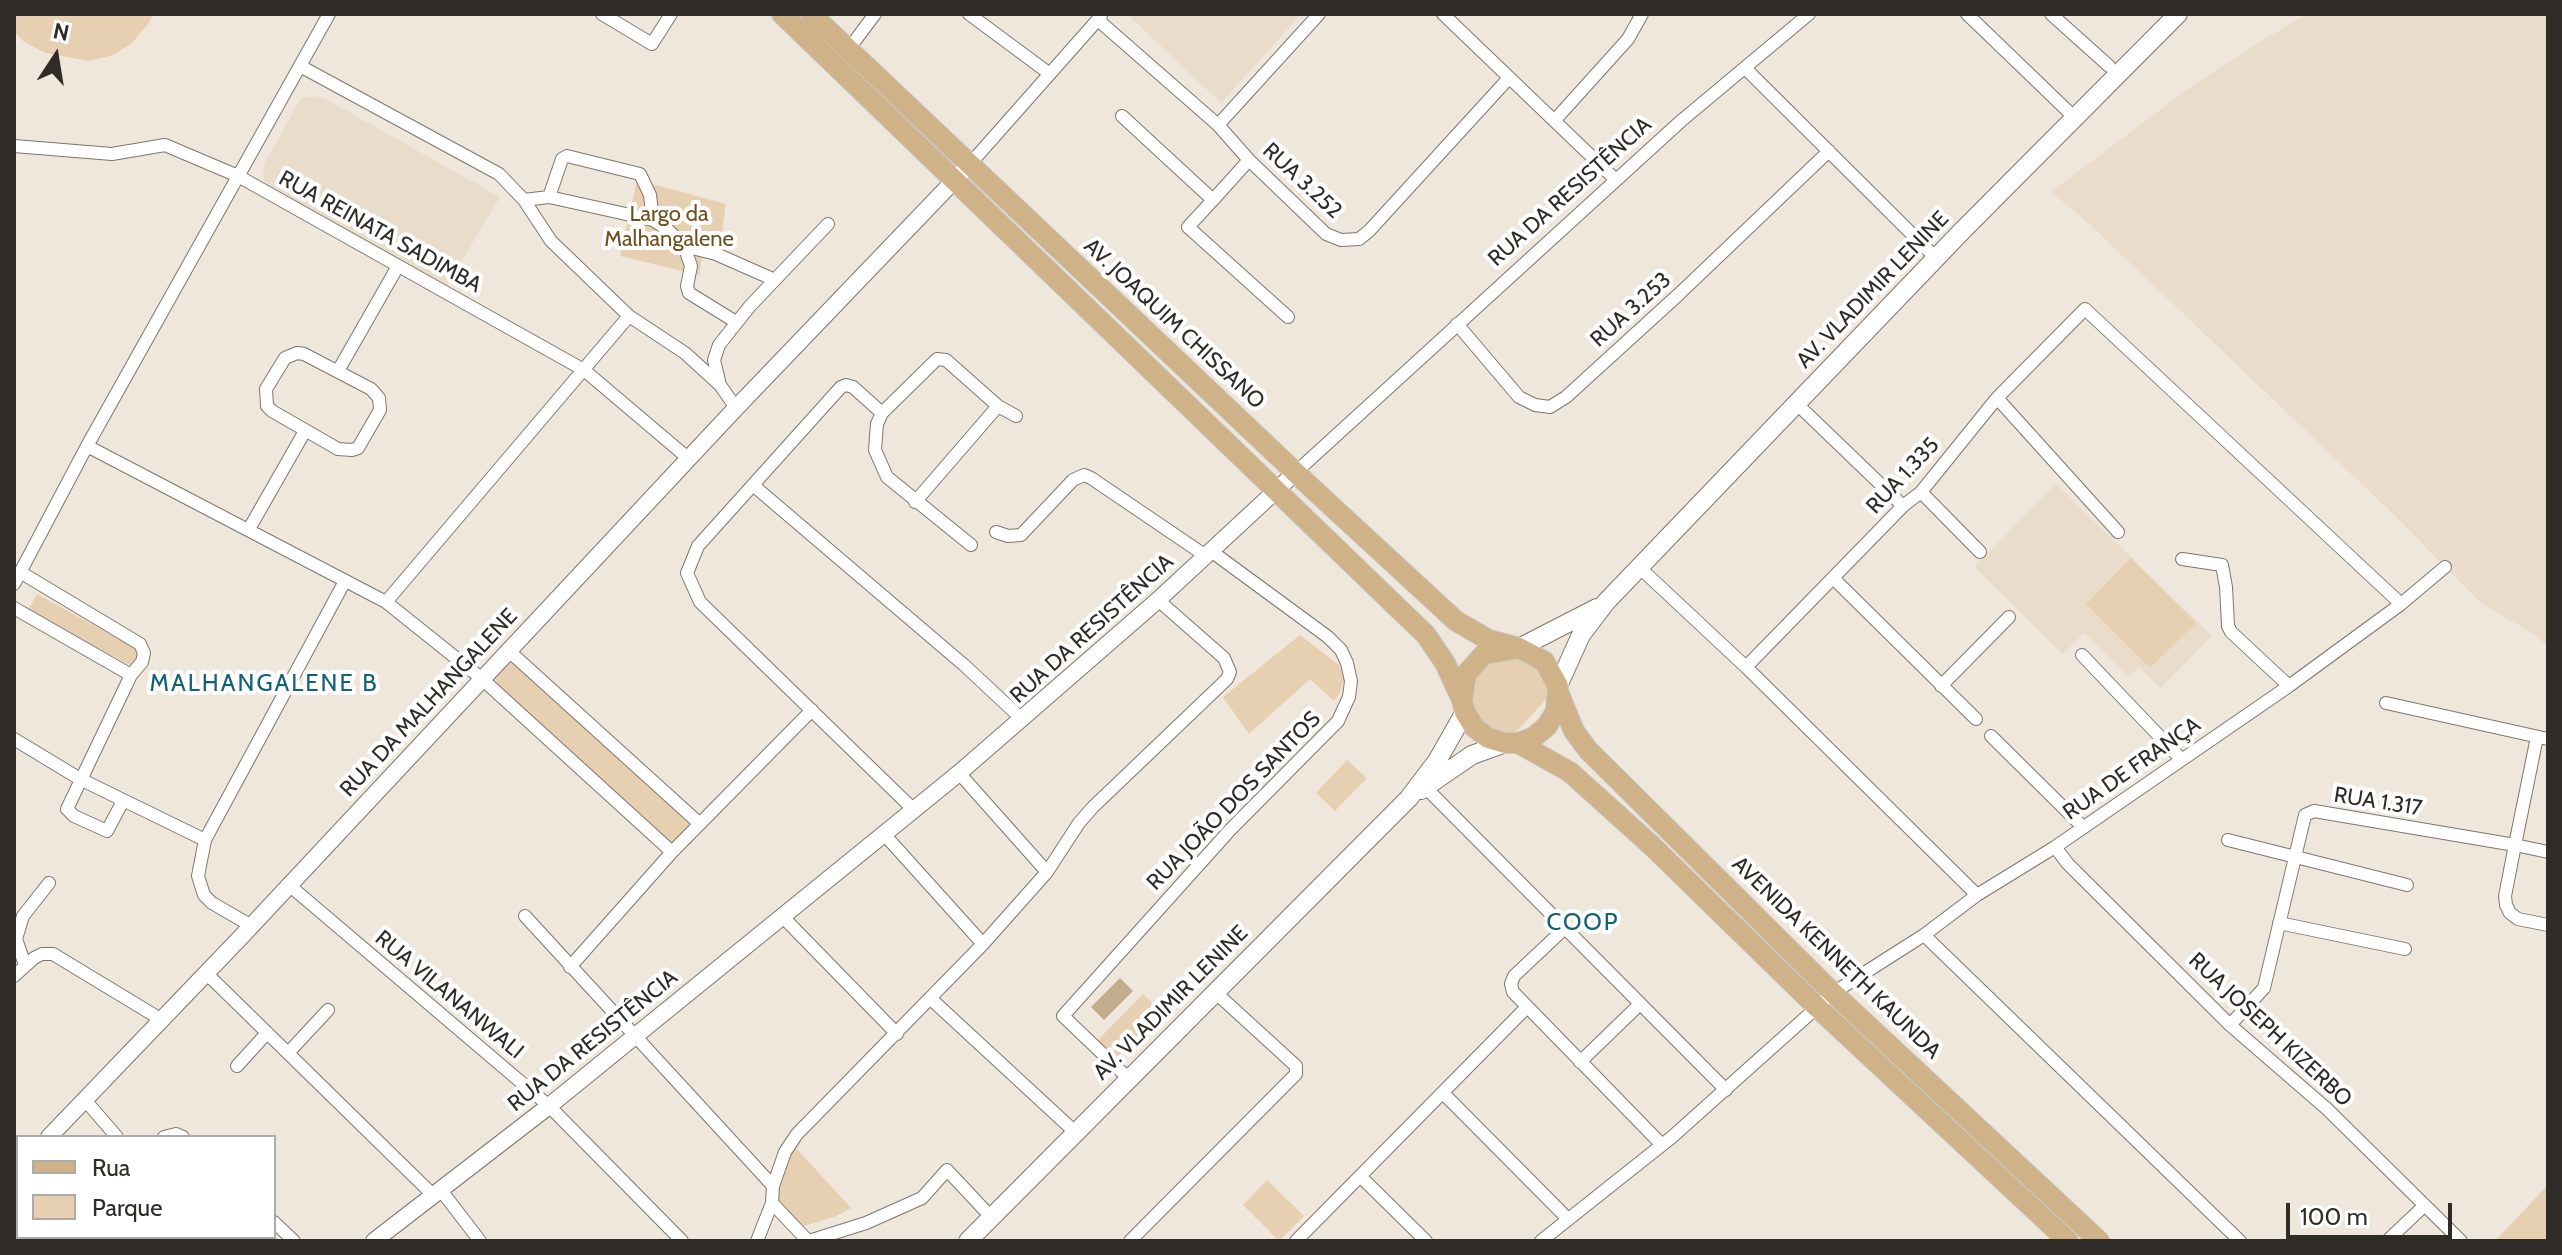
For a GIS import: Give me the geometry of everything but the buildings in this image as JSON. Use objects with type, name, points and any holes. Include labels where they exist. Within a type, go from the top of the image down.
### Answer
[{"type":"main road","points":[[782,14],[1432,640],[1474,727],[1488,738],[1512,743],[1570,772],[1652,846],[1818,1008],[2066,1241]]},
{"type":"main road","name":"AV. JOAQUIM CHISSANO","points":[[811,14],[1456,621],[1489,640],[1519,648]]},
{"type":"main road","name":"AV. VLADIMIR LENINE","points":[[1558,690],[1581,635],[1606,602],[1962,231],[2178,14]]},
{"type":"main road","name":"AV. VLADIMIR LENINE","points":[[1519,648],[1606,602]]},
{"type":"main road","points":[[1463,706],[1466,674],[1484,654],[1519,648],[1544,661],[1558,690],[1556,711],[1547,726],[1534,737],[1512,743]]},
{"type":"main road","name":"AVENIDA KENNETH KAUNDA","points":[[1558,690],[1574,731],[1588,750],[1833,993],[2099,1241]]},
{"type":"main road","name":"AV. VLADIMIR LENINE","points":[[968,1241],[1417,790],[1437,761],[1463,706]]},
{"type":"main road","name":"AV. VLADIMIR LENINE","points":[[1417,790],[1472,755],[1512,743]]},
{"type":"street","points":[[123,801],[107,831],[74,816],[68,812],[67,806],[131,675],[142,662],[144,653],[140,644],[17,578],[87,446],[329,14]]},
{"type":"street","points":[[602,14],[652,44],[671,14]]},
{"type":"street","points":[[848,50],[875,14]]},
{"type":"street","points":[[969,14],[1050,74]]},
{"type":"street","points":[[1218,125],[1319,14]]},
{"type":"street","points":[[1443,14],[1616,180]]},
{"type":"street","points":[[1555,120],[1628,39],[1642,14]]},
{"type":"street","name":"RUA DA RESISTÊNCIA","points":[[382,1239],[1023,720],[1681,121],[1809,14]]},
{"type":"street","points":[[1967,14],[2075,118]]},
{"type":"street","points":[[2051,14],[2109,66]]},
{"type":"street","points":[[970,164],[1100,17]]},
{"type":"street","name":"RUA 3.252","points":[[1100,17],[1218,125],[1249,160],[1326,234],[1341,240],[1359,239],[1508,79]]},
{"type":"street","points":[[300,66],[499,174],[524,200],[551,241],[629,316],[685,353],[720,385],[736,408]]},
{"type":"street","points":[[1745,68],[1937,259]]},
{"type":"street","points":[[1122,116],[1213,200]]},
{"type":"street","name":"RUA REINATA SADIMBA","points":[[14,146],[112,154],[165,145],[238,176],[584,370],[687,461]]},
{"type":"street","name":"RUA 3.253","points":[[1457,324],[1519,397],[1535,405],[1550,407],[1566,397],[1678,295],[1829,151]]},
{"type":"street","points":[[549,197],[562,159],[567,156],[640,174],[650,195],[653,220]]},
{"type":"street","points":[[1249,160],[1188,227],[1288,317]]},
{"type":"street","name":"RUA DA MALHANGALENE","points":[[51,1135],[970,164]]},
{"type":"street","points":[[524,200],[549,197],[653,220],[684,246],[691,266],[687,286],[689,293],[736,322]]},
{"type":"street","points":[[720,385],[714,360],[719,345],[736,322],[828,224]]},
{"type":"street","points":[[684,246],[727,258],[775,280]]},
{"type":"street","points":[[338,371],[398,266]]},
{"type":"street","name":"RUA 1.335","points":[[1746,667],[1903,506],[1921,492],[1997,398],[2085,309],[2401,604]]},
{"type":"street","points":[[386,602],[629,316]]},
{"type":"street","points":[[297,353],[338,371],[371,389],[379,398],[380,410],[362,444],[352,450],[338,449],[305,431],[272,411],[266,401],[266,389],[280,363],[297,353]]},
{"type":"street","points":[[971,545],[887,477],[879,464],[874,438],[882,413],[937,359],[946,360],[998,406],[1016,416]]},
{"type":"street","points":[[882,413],[853,387],[841,387],[698,546],[687,573],[700,602],[914,810]]},
{"type":"street","points":[[1997,398],[2118,532]]},
{"type":"street","points":[[1797,404],[1903,506]]},
{"type":"street","points":[[915,502],[998,406]]},
{"type":"street","points":[[249,529],[305,431]]},
{"type":"street","points":[[87,446],[386,602],[481,678],[672,852]]},
{"type":"street","name":"RUA JOÃO DOS SANTOS","points":[[996,532],[1008,536],[1021,535],[1073,480],[1084,475],[1208,554],[1328,637],[1341,650],[1347,663],[1351,681],[1349,697],[1338,721],[1230,830],[1063,1016],[1129,1079]]},
{"type":"street","points":[[754,486],[964,665],[1023,720]]},
{"type":"street","points":[[1921,492],[1980,552]]},
{"type":"street","points":[[2182,559],[2222,565],[2231,632],[2289,686]]},
{"type":"street","name":"RUA DE FRANÇA","points":[[1541,1241],[1662,1145],[1833,993],[1924,935],[1977,895],[2055,847],[2289,686],[2401,604],[2445,567]]},
{"type":"street","points":[[1635,573],[1746,667],[1977,895]]},
{"type":"street","points":[[1833,578],[1976,719]]},
{"type":"street","points":[[250,925],[204,895],[198,876],[205,840],[345,581]]},
{"type":"street","points":[[757,1241],[772,1203],[773,1186],[785,1152],[797,1134],[983,944],[1047,872],[1093,807],[1222,684],[1230,672],[1224,658],[1158,600]]},
{"type":"street","points":[[14,608],[131,675]]},
{"type":"street","points":[[1941,686],[2009,617]]},
{"type":"street","points":[[509,651],[700,824]]},
{"type":"street","points":[[2082,655],[2181,759]]},
{"type":"street","points":[[2386,703],[2542,738],[2515,845],[2506,905],[2518,919],[2548,925]]},
{"type":"street","points":[[570,967],[672,852],[812,710]]},
{"type":"street","points":[[1991,736],[2083,827]]},
{"type":"street","points":[[14,739],[80,779],[205,840]]},
{"type":"street","points":[[959,773],[1047,872]]},
{"type":"street","points":[[1417,790],[1565,928],[1726,1090]]},
{"type":"street","name":"RUA 1.317","points":[[2230,1025],[2264,988],[2303,819],[2314,811],[2548,852]]},
{"type":"street","points":[[883,833],[983,944]]},
{"type":"street","points":[[2228,840],[2407,885]]},
{"type":"street","name":"RUA JOSEPH KIZERBO","points":[[2055,847],[2068,864],[2230,1025],[2327,1109],[2461,1241]]},
{"type":"street","points":[[25,965],[16,939],[23,916],[49,883]]},
{"type":"street","name":"RUA VILANANWALI","points":[[289,885],[549,1106],[682,1241]]},
{"type":"street","points":[[781,915],[897,1034]]},
{"type":"street","points":[[525,916],[773,1186]]},
{"type":"street","points":[[2279,923],[2405,949]]},
{"type":"street","points":[[1565,928],[1514,976],[1511,984],[1513,992],[1662,1145]]},
{"type":"street","points":[[1924,935],[2240,1241]]},
{"type":"street","points":[[14,976],[42,954],[53,954],[162,1020]]},
{"type":"street","points":[[206,973],[437,1192],[480,1241]]},
{"type":"street","points":[[1130,1241],[1296,1074],[1296,1066],[1215,992]]},
{"type":"street","points":[[931,999],[1075,1132]]},
{"type":"street","points":[[1580,1062],[1640,1004]]},
{"type":"street","points":[[1296,1241],[1527,1007]]},
{"type":"street","points":[[288,1053],[328,1010]]},
{"type":"street","points":[[237,1066],[267,1033]]},
{"type":"street","points":[[1443,1093],[1568,1219]]},
{"type":"street","points":[[85,1100],[115,1135]]},
{"type":"street","points":[[772,1203],[809,1241],[866,1223],[922,1198],[947,1170],[992,1218]]},
{"type":"street","points":[[1361,1177],[1426,1241]]},
{"type":"street","points":[[2387,1241],[2424,1206]]},
{"type":"street","points":[[276,1224],[294,1241]]},
{"type":"shaded area","points":[[1127,14],[1301,14],[1221,103]]},
{"type":"shaded area","points":[[2307,14],[2548,14],[2548,647],[2535,635],[2481,603],[2391,512],[2086,221],[2051,192],[2193,85]]},
{"type":"shaded area","points":[[301,98],[324,98],[500,197],[445,289],[270,189],[264,180],[263,166]]},
{"type":"shaded area","points":[[2056,484],[2212,636],[2161,688],[2139,667],[2129,677],[2084,633],[2063,654],[1974,567]]},
{"type":"shaded area","points":[[1120,978],[1133,991],[1104,1020],[1091,1007]]},
{"type":"green space","points":[[14,14],[153,14],[131,44],[113,55],[89,61],[45,53],[23,41],[14,32]]},
{"type":"green space","name":"Largo da Malhangalene","points":[[637,180],[726,204],[719,253],[703,250],[699,275],[620,256]]},
{"type":"green space","points":[[2131,558],[2196,623],[2150,668],[2086,604]]},
{"type":"green space","points":[[37,594],[137,649],[139,655],[132,666],[28,610]]},
{"type":"green space","points":[[1300,635],[1339,665],[1344,679],[1340,693],[1334,701],[1310,679],[1249,734],[1223,697]]},
{"type":"green space","points":[[1526,648],[1551,694],[1520,728],[1499,739],[1462,703],[1469,681],[1498,654]]},
{"type":"green space","points":[[509,651],[700,824],[672,852],[481,678]]},
{"type":"green space","points":[[1347,760],[1367,778],[1335,811],[1316,793]]},
{"type":"green space","points":[[1143,994],[1162,1012],[1116,1058],[1098,1040]]},
{"type":"green space","points":[[796,1148],[851,1208],[798,1228],[776,1202],[789,1156]]},
{"type":"green space","points":[[1267,1180],[1304,1216],[1279,1241],[1243,1205]]},
{"type":"green space","points":[[2548,1185],[2548,1241],[2495,1241]]},
{"type":"district","name":"MALHANGALENE B","points":[[264,684]]},
{"type":"district","name":"COOP","points":[[1583,923]]}]
